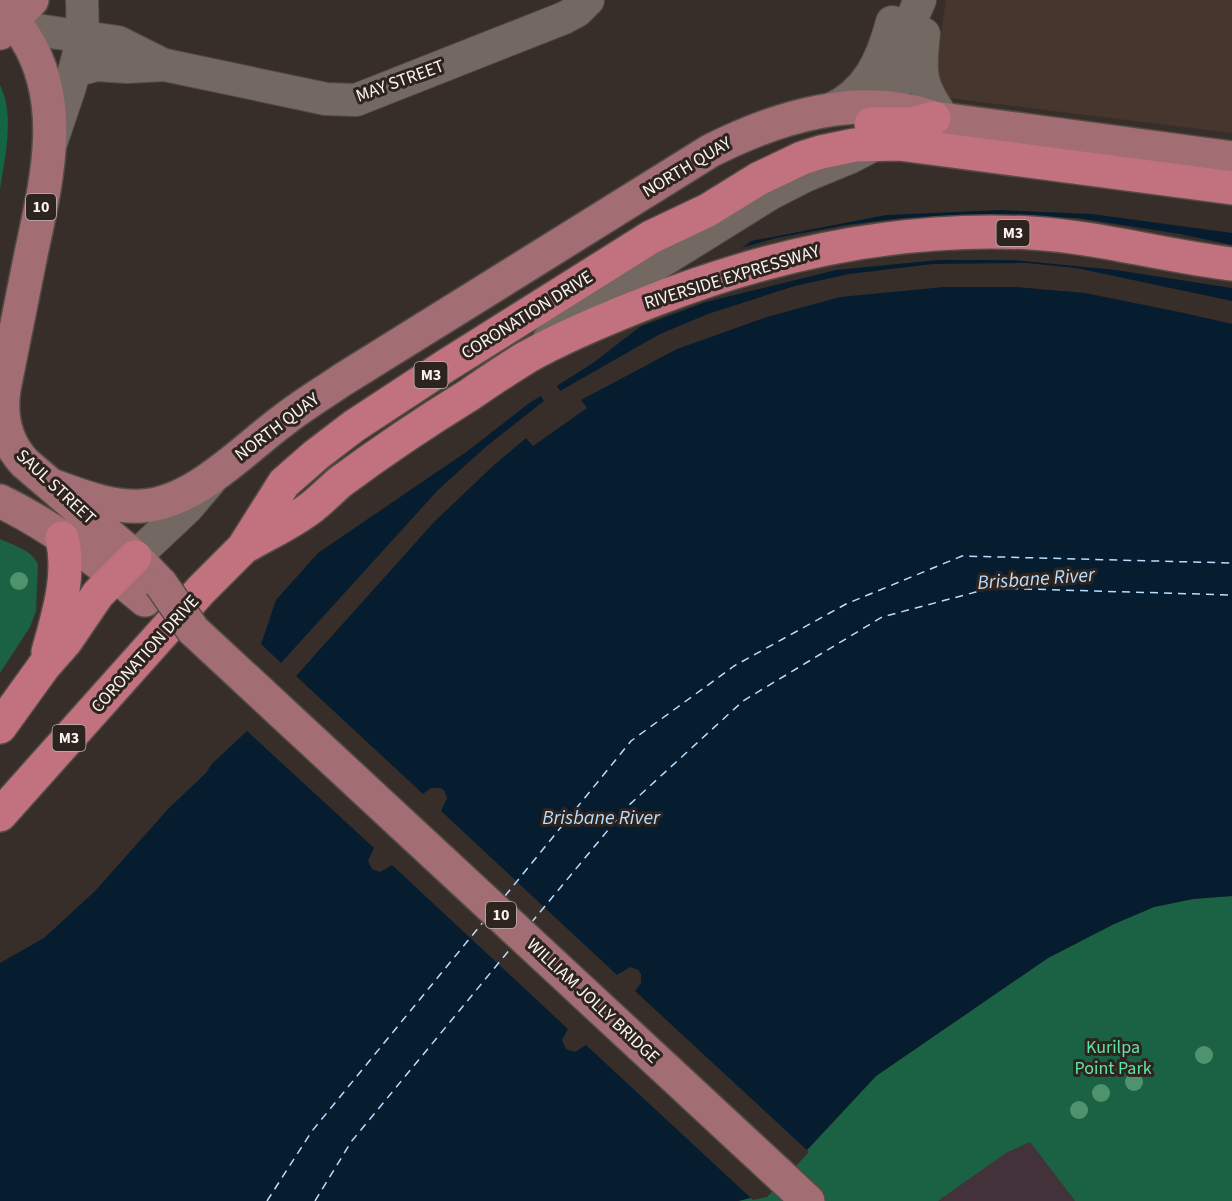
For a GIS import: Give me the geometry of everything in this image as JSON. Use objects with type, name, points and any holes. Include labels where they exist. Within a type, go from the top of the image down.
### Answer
[{"type":"highway","points":[[876,130],[939,119]]},
{"type":"highway","name":"NORTH QUAY","points":[[876,130],[899,144],[1232,188]]},
{"type":"highway","name":"CORONATION DRIVE","points":[[0,815],[193,599],[243,548],[284,483],[323,449],[398,396],[651,237],[708,210],[758,179],[786,165],[876,130]]},
{"type":"highway","name":"RIVERSIDE EXPRESSWAY","points":[[528,357],[589,327],[681,289],[826,248],[895,236],[962,232],[1032,233],[1098,240],[1199,260],[1232,264]]},
{"type":"highway","name":"M3","points":[[1199,260],[1232,271]]},
{"type":"highway","name":"CORONATION DRIVE","points":[[243,548],[311,508],[337,485],[399,440],[528,357]]},
{"type":"highway","points":[[44,666],[63,594],[65,559],[62,538]]},
{"type":"highway","points":[[0,727],[44,666],[66,641],[98,594],[125,566]]},
{"type":"main road","name":"SAUL STREET","points":[[12,18],[29,45],[43,81],[51,124],[51,143],[44,194],[1,400],[6,431],[16,452],[31,468],[54,486],[125,566]]},
{"type":"main road","name":"NORTH QUAY","points":[[54,486],[106,503],[143,506],[162,503],[180,496],[333,386],[710,151],[744,133],[773,123],[829,110],[860,108],[876,130]]},
{"type":"main road","points":[[939,119],[1232,158]]},
{"type":"main road","name":"10","points":[[0,501],[62,538],[125,566]]},
{"type":"main road","name":"WILLIAM JOLLY BRIDGE","points":[[125,566],[808,1201]]},
{"type":"street","points":[[51,143],[75,71],[83,37],[82,0]]},
{"type":"street","name":"MAY STREET","points":[[12,18],[83,37],[118,42],[165,65],[326,99],[356,100],[564,18],[577,11],[588,0]]},
{"type":"street","points":[[829,110],[852,96],[874,72],[884,50],[897,0]]},
{"type":"street","points":[[528,357],[585,309],[698,238],[790,183],[851,157],[876,130],[909,25],[920,0]]},
{"type":"street","points":[[926,0],[921,73],[922,82],[939,119]]},
{"type":"street","name":"MAY STREET","points":[[75,71],[96,65],[127,67],[165,65]]},
{"type":"street","name":"NORTH QUAY","points":[[125,566],[198,496],[216,472]]},
{"type":"shaded area","points":[[946,0],[1232,0],[1232,133],[932,96]]},
{"type":"shaded area","points":[[1030,1142],[1075,1201],[938,1201],[1006,1153]]},
{"type":"green space","points":[[0,85],[7,110],[8,137],[0,190]]},
{"type":"green space","points":[[0,539],[28,552],[38,565],[36,611],[30,627],[0,673]]},
{"type":"green space","name":"Kurilpa Point Park","points":[[1232,896],[1232,1201],[1075,1201],[1030,1142],[1006,1153],[938,1201],[738,1201],[766,1194],[876,1076],[1048,958],[1114,924],[1154,907],[1193,899]]},
{"type":"water","name":"Brisbane River","points":[[1001,210],[1092,214],[1232,233],[1232,896],[1193,899],[1154,907],[1114,924],[1048,958],[876,1076],[766,1194],[738,1201],[0,1201],[0,963],[44,938],[95,891],[169,808],[206,773],[231,733],[276,600],[318,553],[469,450],[528,404],[593,363],[751,241],[886,215]]},
{"type":"pier","points":[[1000,216],[1078,218],[1180,234],[1232,245],[1232,288],[1116,270],[1013,260],[938,260],[836,270],[706,302],[631,330],[734,250],[776,238],[846,225],[903,218]]},
{"type":"pier","points":[[1026,263],[1076,268],[1232,301],[1232,324],[1085,293],[1015,287],[944,287],[840,297],[767,317],[677,349],[581,400],[587,408],[533,446],[526,438],[494,465],[434,522],[296,676],[423,794],[431,788],[444,790],[447,798],[441,811],[617,975],[630,967],[638,970],[641,974],[641,983],[635,991],[809,1152],[767,1197],[753,1200],[586,1045],[575,1052],[566,1049],[562,1040],[568,1029],[392,865],[380,872],[372,869],[368,861],[374,848],[247,731],[201,774],[228,732],[259,642],[281,663],[438,490],[488,445],[544,401],[539,393],[555,383],[560,391],[660,334],[708,314],[795,286],[849,274],[933,264]]},
{"type":"ferry route","points":[[505,896],[631,741],[734,666],[846,604],[962,556],[1232,563]]},
{"type":"ferry route","points":[[531,923],[628,806],[743,701],[882,617],[991,588],[1232,595]]},
{"type":"ferry route","points":[[267,1201],[312,1131],[484,921]]},
{"type":"ferry route","points":[[315,1201],[351,1142],[511,948]]}]
